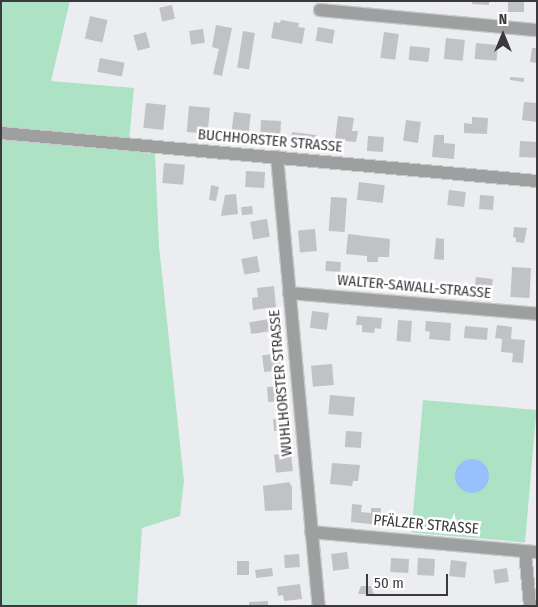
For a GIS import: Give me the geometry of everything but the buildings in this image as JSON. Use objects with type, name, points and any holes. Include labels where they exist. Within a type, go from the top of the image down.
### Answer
[{"type":"street","points":[[320,10],[537,30]]},
{"type":"street","name":"BUCHHORSTER STRASSE","points":[[1,133],[537,181]]},
{"type":"street","name":"WUHLHORSTER STRASSE","points":[[277,158],[319,606]]},
{"type":"street","name":"WALTER-SAWALL-STRASSE","points":[[289,293],[537,314]]},
{"type":"street","name":"PFÄLZER STRASSE","points":[[312,532],[531,551]]},
{"type":"street","points":[[530,606],[531,551]]},
{"type":"green space","points":[[1,1],[70,1],[51,81],[134,88],[128,151],[155,154],[159,246],[184,481],[180,516],[142,528],[137,606],[1,606]]},
{"type":"green space","points":[[423,400],[537,410],[525,542],[411,532]]},
{"type":"water","points":[[472,459],[479,460],[484,464],[488,469],[488,483],[484,488],[479,492],[472,493],[465,492],[460,488],[456,483],[455,476],[456,469],[460,464],[465,460]]}]
